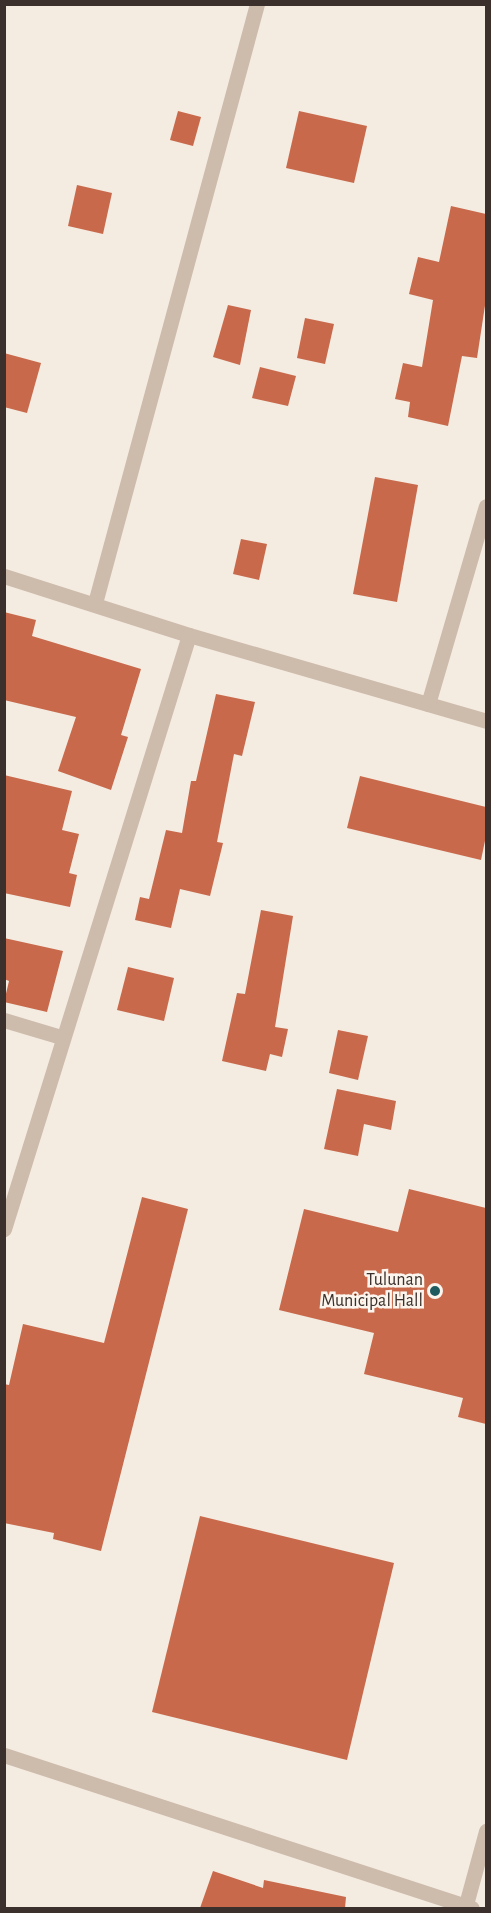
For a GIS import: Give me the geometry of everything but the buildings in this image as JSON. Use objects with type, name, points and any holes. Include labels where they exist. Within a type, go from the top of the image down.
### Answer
[{"type":"street","points":[[95,603],[257,4]]},
{"type":"street","points":[[428,704],[486,506]]},
{"type":"street","points":[[4,576],[95,603],[189,635],[486,721]]},
{"type":"street","points":[[4,1229],[61,1037],[189,635]]},
{"type":"street","points":[[4,1020],[61,1037]]},
{"type":"street","points":[[4,1755],[467,1908],[486,1831]]},
{"type":"place","name":"Tulunan Municipal Hall","points":[[435,1291]]}]
